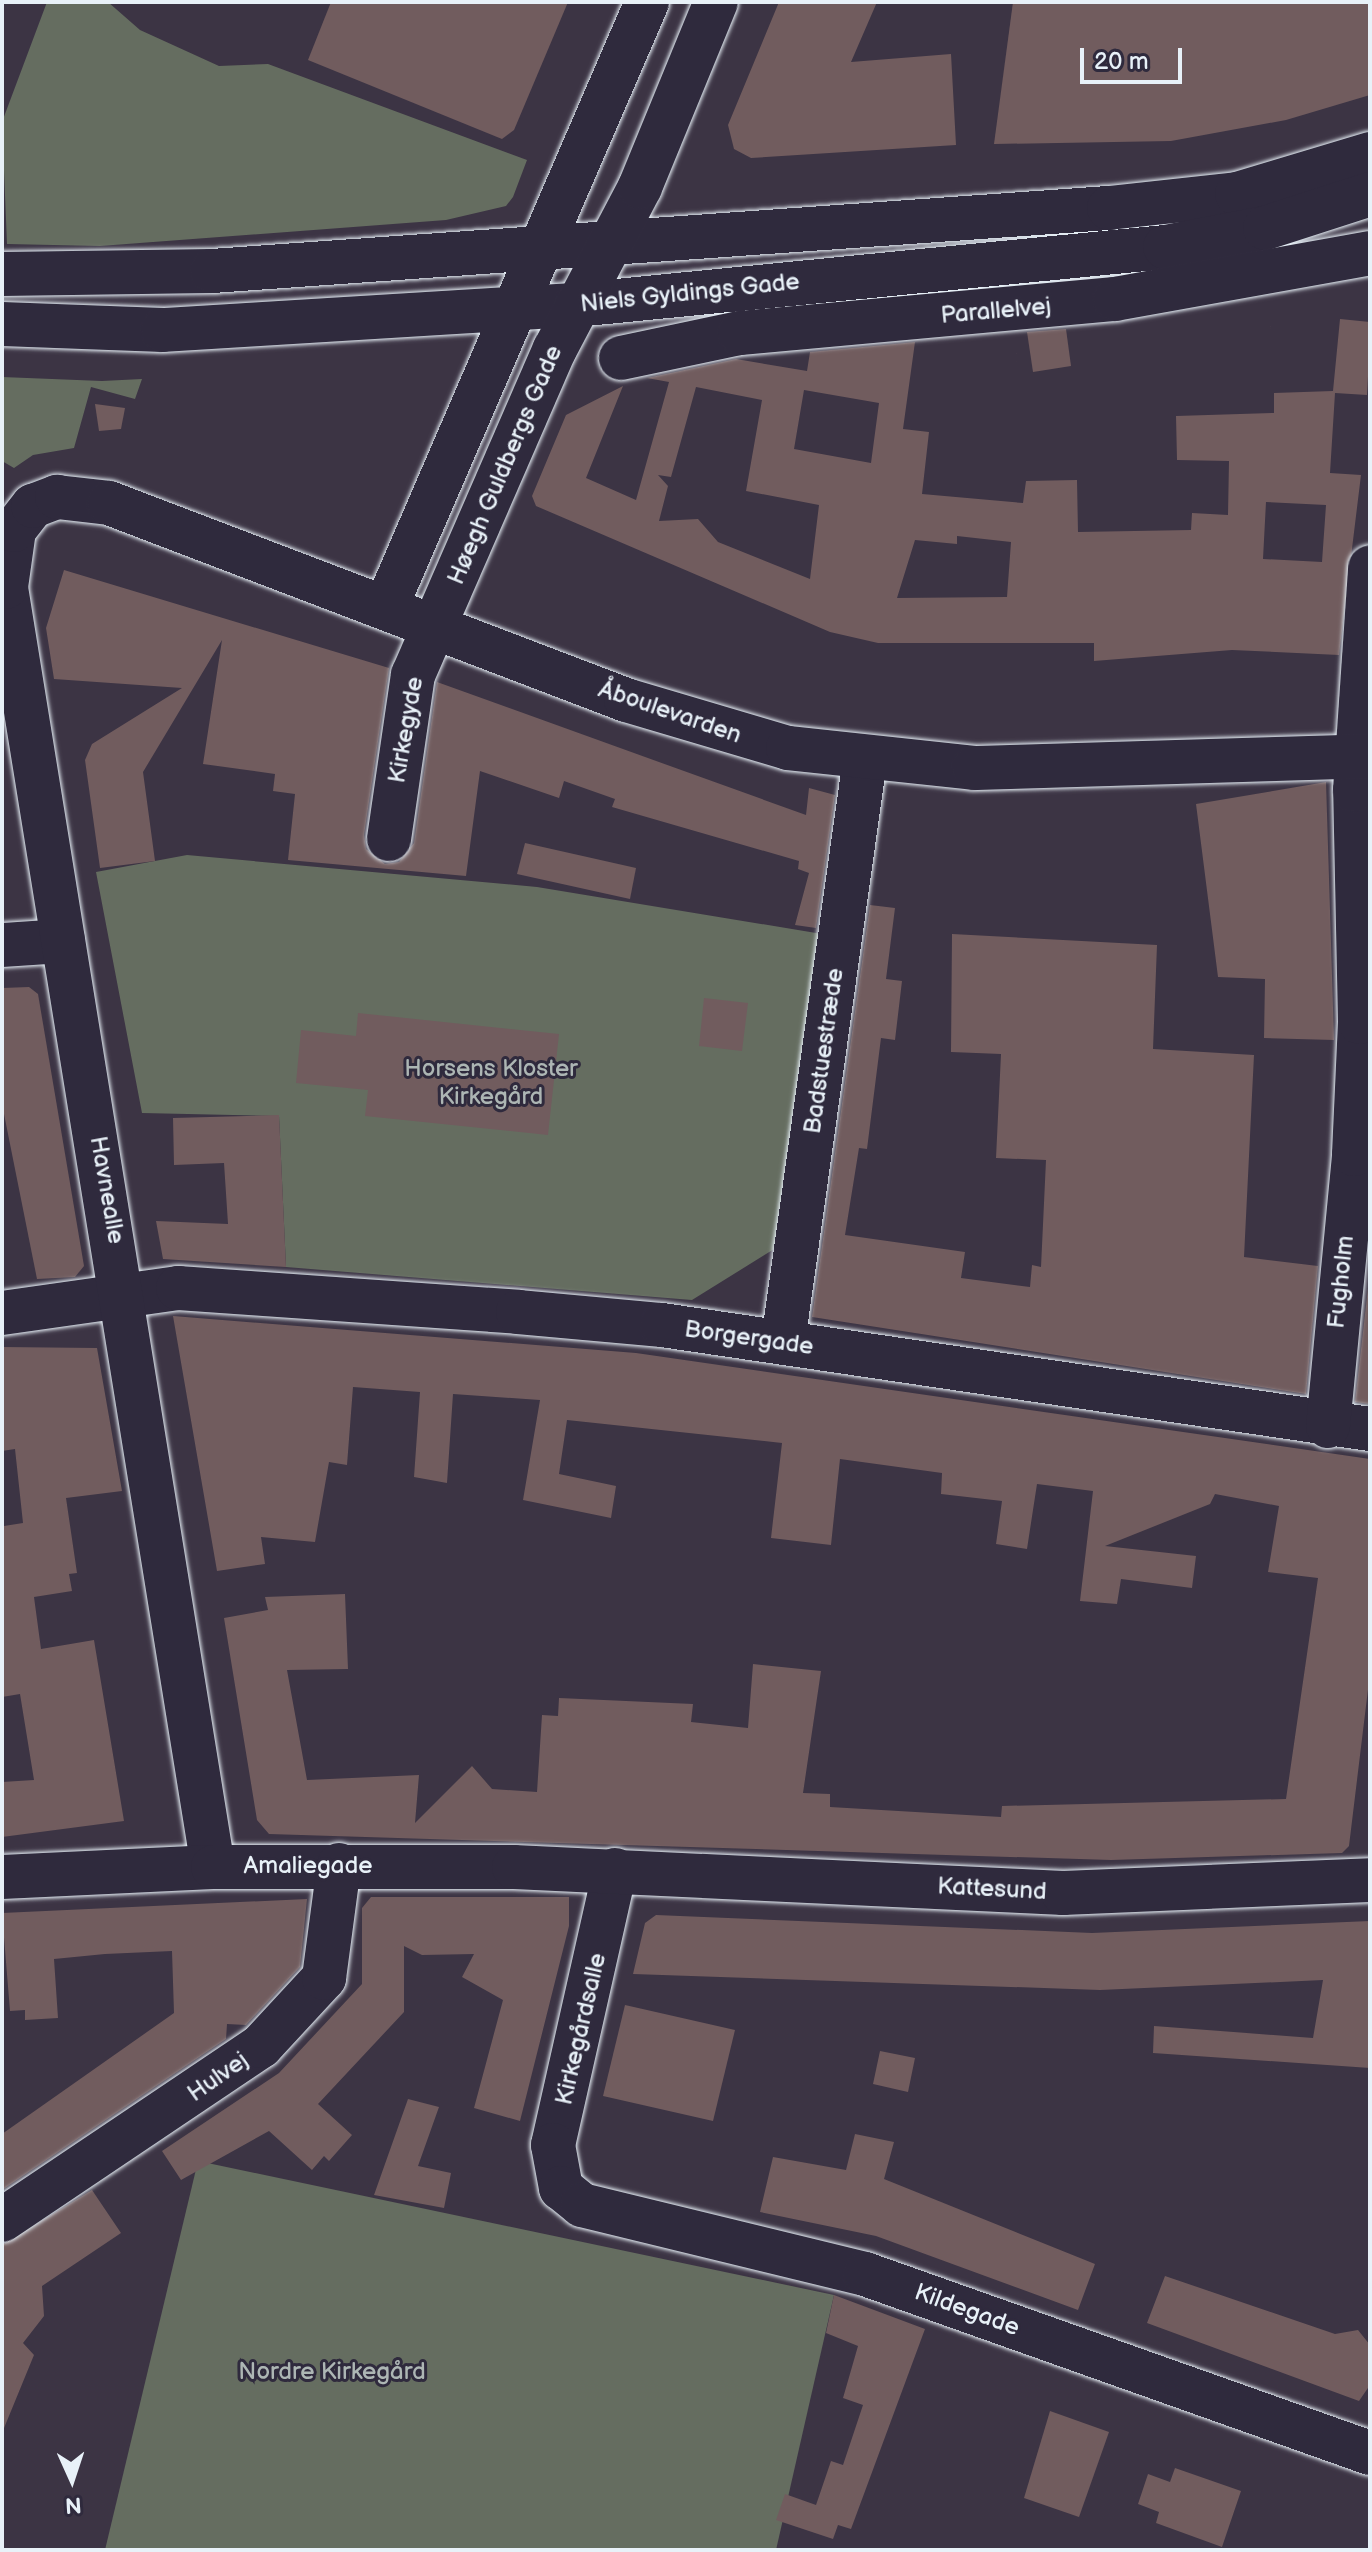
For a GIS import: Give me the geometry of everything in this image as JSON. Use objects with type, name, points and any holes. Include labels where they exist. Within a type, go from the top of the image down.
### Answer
[{"type":"street","points":[[386,607],[647,2]]},
{"type":"street","name":"Høegh Guldbergs Gade","points":[[436,624],[576,305],[640,187],[716,2]]},
{"type":"street","points":[[2,274],[212,271],[1171,202],[1237,194],[1370,154]]},
{"type":"street","name":"Niels Gyldings Gade","points":[[2,324],[163,330],[576,305],[1165,247],[1265,228],[1370,194]]},
{"type":"street","name":"Parallelvej","points":[[621,358],[740,333],[1115,299],[1370,253]]},
{"type":"street","name":"Åboulevarden","points":[[8,525],[33,506],[83,497],[436,624],[699,725],[865,759],[1027,768],[1363,756]]},
{"type":"street","name":"Havnealle","points":[[8,525],[6,587],[63,941],[125,1292],[213,1867]]},
{"type":"street","name":"Fugholm","points":[[1349,1428],[1363,756],[1370,568]]},
{"type":"street","name":"Kirkegyde","points":[[389,839],[413,675],[436,624]]},
{"type":"street","name":"Badstuestræde","points":[[783,1342],[865,759]]},
{"type":"street","points":[[2,945],[63,941]]},
{"type":"street","name":"Borgergade","points":[[2,1313],[125,1292],[178,1288],[518,1312],[783,1342],[1349,1428]]},
{"type":"street","name":"Amaliegade","points":[[2,1877],[213,1867],[339,1865],[615,1870]]},
{"type":"street","name":"Hulvej","points":[[2,2220],[261,2046],[324,1978],[339,1865]]},
{"type":"street","name":"Kattesund","points":[[615,1870],[1063,1893],[1370,1880]]},
{"type":"street","name":"Kirkegårdsalle","points":[[561,2188],[553,2145],[615,1870]]},
{"type":"street","name":"Kildegade","points":[[561,2188],[609,2215],[865,2274],[1370,2453]]},
{"type":"green space","points":[[47,2],[108,2],[140,30],[219,66],[268,64],[527,160],[513,197],[506,206],[446,220],[100,246],[7,244],[2,122]]},
{"type":"green space","points":[[2,377],[102,381],[142,379],[135,399],[91,387],[74,448],[33,455],[14,468],[2,461]]},
{"type":"green space","name":"Horsens Kloster Kirkegård","points":[[187,855],[537,887],[828,935],[787,1241],[692,1300],[286,1267],[279,1116],[142,1113],[96,872]]},
{"type":"green space","name":"Nordre Kirkegård","points":[[198,2161],[834,2295],[776,2550],[105,2550]]},
{"type":"building","points":[[331,2],[568,2],[514,130],[502,139],[308,60]]},
{"type":"building","points":[[779,2],[877,2],[851,62],[951,54],[956,145],[751,158],[734,149],[728,125]]},
{"type":"building","points":[[1013,2],[1370,2],[1370,95],[1286,120],[1171,141],[994,144]]},
{"type":"building","points":[[1340,319],[1370,322],[1367,395],[1335,393],[1330,473],[1361,475],[1339,655],[1232,650],[1094,661],[1094,643],[878,643],[830,632],[536,506],[532,496],[566,415],[623,386],[586,478],[636,500],[669,382],[647,378],[736,359],[807,371],[810,352],[915,342],[903,429],[929,432],[922,494],[1023,503],[1026,481],[1077,480],[1078,532],[1191,530],[1192,513],[1228,515],[1229,461],[1177,460],[1176,416],[1274,413],[1274,393],[1333,391]],"holes":[[[696,387],[762,400],[746,491],[819,505],[810,579],[718,542],[698,519],[659,521],[668,486],[658,475],[671,477]],[[804,390],[879,403],[871,463],[794,449]],[[1266,502],[1326,505],[1322,562],[1263,559]],[[957,536],[1011,542],[1007,597],[897,598],[915,540],[957,544]]]},
{"type":"building","points":[[1066,329],[1071,366],[1033,372],[1027,332]]},
{"type":"building","points":[[95,404],[125,408],[121,429],[99,431]]},
{"type":"building","points":[[64,570],[389,668],[364,835],[366,849],[385,864],[399,862],[414,843],[437,682],[806,815],[809,788],[835,795],[816,928],[795,925],[809,873],[798,869],[799,861],[612,807],[615,799],[564,781],[559,798],[480,771],[466,876],[288,860],[295,794],[273,791],[275,774],[203,764],[222,640],[143,772],[155,861],[100,868],[85,760],[92,744],[182,688],[54,679],[46,628]]},
{"type":"building","points":[[1326,782],[1334,1040],[1264,1038],[1265,979],[1218,977],[1196,804]]},
{"type":"building","points":[[525,843],[636,868],[630,899],[517,874]]},
{"type":"building","points":[[870,905],[895,908],[886,979],[902,981],[895,1040],[881,1038],[867,1149],[859,1148],[845,1235],[965,1252],[961,1278],[1030,1287],[1032,1265],[1041,1267],[1046,1160],[996,1158],[1001,1054],[951,1052],[952,934],[1157,945],[1153,1049],[1254,1055],[1244,1257],[1318,1266],[1306,1394],[812,1317]]},
{"type":"building","points":[[29,987],[38,994],[84,1266],[75,1277],[37,1279],[2,1104],[2,988]]},
{"type":"building","points":[[704,998],[748,1003],[742,1051],[699,1046]]},
{"type":"building","points":[[358,1013],[559,1034],[548,1135],[365,1116],[368,1090],[296,1083],[301,1030],[356,1036]]},
{"type":"building","points":[[279,1115],[286,1267],[163,1259],[156,1221],[228,1224],[224,1163],[174,1165],[173,1118]]},
{"type":"building","points":[[1370,1271],[1370,1404],[1355,1402]]},
{"type":"building","points":[[173,1316],[636,1353],[1370,1459],[1370,1673],[1349,1846],[1342,1853],[1111,1860],[269,1834],[257,1820],[224,1618],[268,1610],[265,1597],[345,1594],[348,1669],[287,1670],[307,1780],[419,1775],[415,1823],[472,1766],[492,1789],[537,1792],[542,1715],[558,1716],[559,1698],[693,1704],[691,1722],[748,1728],[753,1664],[821,1671],[803,1793],[830,1794],[830,1807],[1001,1817],[1002,1806],[1286,1799],[1318,1578],[1268,1572],[1279,1506],[1215,1494],[1210,1504],[1105,1546],[1196,1556],[1192,1588],[1121,1579],[1117,1604],[1080,1601],[1093,1491],[1037,1484],[1027,1549],[996,1544],[1002,1501],[941,1494],[942,1473],[840,1459],[831,1545],[771,1538],[782,1443],[567,1420],[559,1474],[616,1486],[611,1518],[523,1500],[540,1400],[453,1394],[447,1483],[414,1477],[420,1392],[353,1387],[347,1465],[329,1462],[315,1542],[261,1537],[265,1564],[217,1571]]},
{"type":"building","points":[[2,1347],[97,1348],[122,1491],[66,1498],[77,1573],[69,1574],[72,1591],[34,1597],[41,1649],[94,1640],[124,1821],[2,1837],[2,1782],[34,1780],[20,1694],[2,1697],[4,1526],[23,1523],[15,1449],[2,1451]]},
{"type":"building","points":[[371,1897],[569,1897],[569,1926],[520,2121],[474,2108],[503,2000],[462,1977],[474,1954],[422,1955],[404,1946],[404,2012],[318,2104],[352,2135],[329,2161],[324,2156],[312,2170],[269,2131],[181,2180],[162,2151],[279,2073],[362,1984],[362,1908]]},
{"type":"building","points":[[307,1899],[300,1967],[246,2025],[227,2024],[226,2039],[2,2190],[2,2134],[174,2013],[172,1951],[105,1954],[54,1959],[58,2018],[25,2020],[25,2010],[10,2011],[2,1913]]},
{"type":"building","points":[[656,1915],[1092,1933],[1370,1921],[1370,2068],[1153,2053],[1154,2026],[1313,2038],[1323,1980],[1100,1990],[633,1974],[645,1923]]},
{"type":"building","points":[[625,2005],[735,2030],[713,2121],[603,2096]]},
{"type":"building","points":[[880,2051],[915,2058],[908,2092],[873,2084]]},
{"type":"building","points":[[408,2099],[439,2107],[418,2166],[451,2173],[444,2208],[374,2195]]},
{"type":"building","points":[[855,2134],[894,2142],[884,2179],[1095,2264],[1078,2310],[876,2236],[760,2212],[773,2157],[846,2170]]},
{"type":"building","points":[[92,2190],[121,2233],[42,2286],[44,2316],[23,2343],[34,2355],[2,2433],[2,2245]]},
{"type":"building","points":[[1165,2276],[1335,2334],[1358,2330],[1370,2345],[1370,2385],[1359,2401],[1147,2323]]},
{"type":"building","points":[[834,2295],[925,2329],[851,2529],[838,2525],[833,2539],[776,2520],[785,2494],[816,2505],[831,2461],[843,2465],[863,2405],[843,2398],[858,2346],[826,2333]]},
{"type":"building","points":[[1050,2411],[1109,2432],[1079,2517],[1024,2498]]},
{"type":"building","points":[[1175,2468],[1241,2491],[1222,2547],[1156,2523],[1159,2512],[1138,2504],[1148,2474],[1170,2482]]}]
